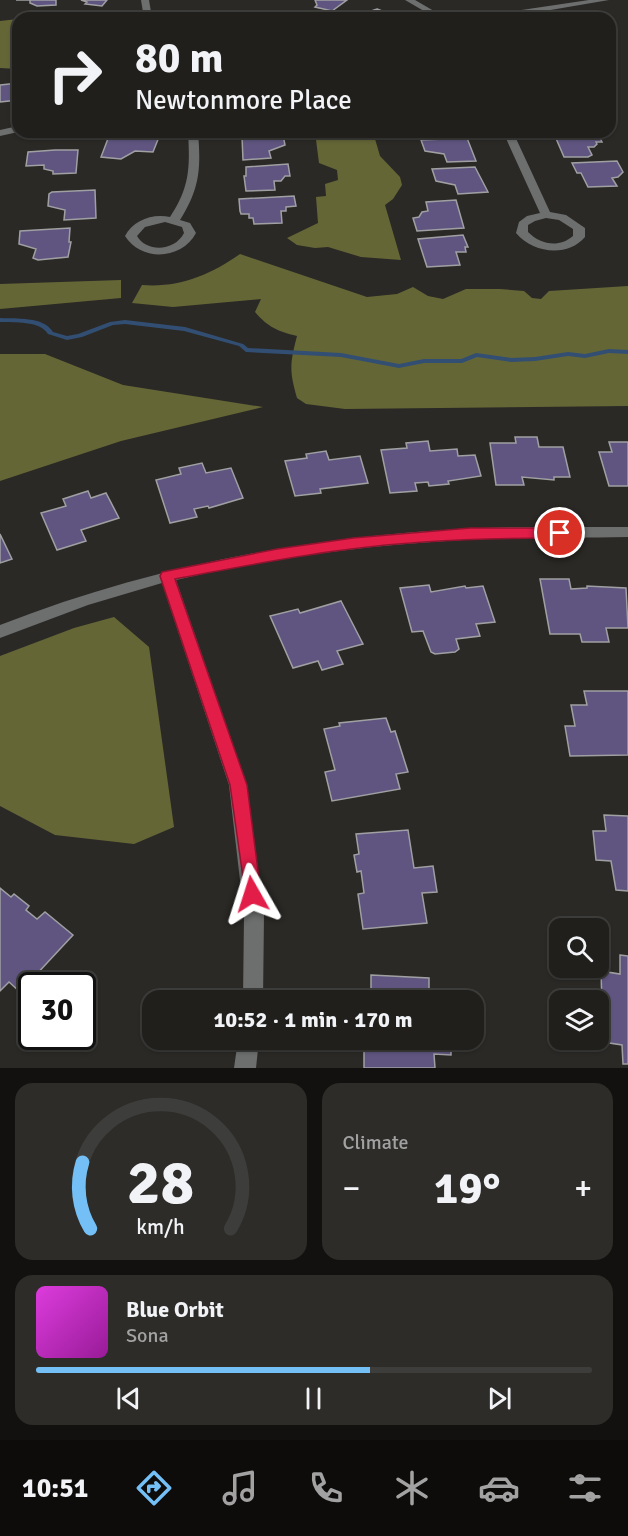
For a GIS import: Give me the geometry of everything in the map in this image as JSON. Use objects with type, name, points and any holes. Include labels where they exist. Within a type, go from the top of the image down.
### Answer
[{"type":"street","points":[[409,0],[431,12]]},
{"type":"street","points":[[526,12],[605,0]]},
{"type":"street","points":[[174,220],[193,188],[196,172],[193,138]]},
{"type":"street","points":[[511,138],[546,215]]},
{"type":"street","points":[[546,215],[569,220],[579,228],[579,237],[570,244],[555,247],[538,244],[522,233],[523,224],[531,218],[546,215]]},
{"type":"street","points":[[157,219],[174,220],[186,225],[190,233],[189,238],[181,246],[166,250],[150,250],[133,241],[133,232],[142,224],[157,219]]},
{"type":"street","points":[[0,632],[107,593],[167,576],[277,554],[353,543],[470,533],[628,532]]},
{"type":"street","points":[[167,576],[238,785],[255,915],[253,990]]},
{"type":"street","points":[[245,1068],[248,1050]]},
{"type":"shaded area","points":[[12,20],[12,69],[0,68],[0,21]]},
{"type":"shaded area","points":[[316,138],[375,138],[380,156],[400,177],[402,185],[393,199],[385,205],[401,260],[361,257],[328,247],[315,248],[297,245],[287,238],[318,223],[316,197],[326,196],[325,184],[338,180],[337,170],[319,163]]},
{"type":"shaded area","points":[[240,254],[367,297],[397,294],[413,287],[428,296],[443,299],[466,289],[500,289],[524,291],[532,298],[541,299],[549,291],[628,286],[628,406],[345,409],[306,404],[297,398],[292,374],[292,360],[297,336],[273,328],[255,312],[261,299],[173,307],[132,303],[142,285],[169,284],[194,278],[206,274]]},
{"type":"shaded area","points":[[121,280],[121,298],[0,309],[0,284]]},
{"type":"shaded area","points":[[0,354],[45,354],[123,385],[263,407],[121,441],[0,481]]},
{"type":"shaded area","points":[[114,617],[149,647],[174,827],[134,844],[55,835],[0,806],[0,656],[74,628]]},
{"type":"building","points":[[30,0],[56,0],[56,5],[37,6],[30,3]]},
{"type":"building","points":[[81,0],[107,0],[102,6],[85,4],[87,2]]},
{"type":"building","points":[[315,0],[347,0],[332,11],[315,7],[317,5]]},
{"type":"building","points":[[377,9],[385,12],[368,12]]},
{"type":"building","points":[[12,84],[12,101],[0,102],[0,85]]},
{"type":"building","points":[[108,138],[159,138],[153,152],[135,151],[121,159],[101,157]]},
{"type":"building","points":[[242,138],[284,138],[285,145],[269,151],[271,158],[243,160]]},
{"type":"building","points":[[467,138],[476,161],[447,162],[444,154],[425,151],[421,140]]},
{"type":"building","points":[[556,138],[600,138],[602,142],[596,142],[594,147],[588,147],[592,155],[588,157],[564,157]]},
{"type":"building","points":[[78,150],[76,173],[53,174],[53,171],[44,169],[44,165],[26,166],[28,152]]},
{"type":"building","points":[[617,161],[623,172],[618,177],[612,178],[617,186],[588,187],[581,173],[577,173],[572,163]]},
{"type":"building","points":[[288,164],[290,176],[285,176],[281,181],[274,181],[275,190],[246,191],[244,176],[246,176],[246,167]]},
{"type":"building","points":[[475,167],[488,192],[458,194],[455,185],[436,181],[432,169]]},
{"type":"building","points":[[95,190],[96,218],[64,220],[65,210],[48,206],[49,194],[52,192]]},
{"type":"building","points":[[294,196],[296,206],[286,207],[286,211],[281,211],[282,223],[254,224],[249,214],[241,214],[240,211],[239,199]]},
{"type":"building","points":[[456,200],[464,228],[417,231],[413,218],[428,211],[426,202]]},
{"type":"building","points":[[70,228],[69,242],[71,242],[68,257],[38,260],[33,258],[36,249],[19,244],[20,231]]},
{"type":"building","points":[[463,235],[468,247],[465,247],[466,252],[456,252],[460,265],[427,267],[418,239]]},
{"type":"building","points":[[515,437],[537,437],[539,447],[563,447],[570,477],[554,477],[554,480],[522,477],[524,485],[496,485],[490,443],[516,443]]},
{"type":"building","points":[[428,441],[430,451],[457,449],[458,456],[475,455],[481,476],[448,481],[449,484],[429,486],[428,482],[415,483],[417,491],[390,493],[381,450],[407,448],[406,443]]},
{"type":"building","points":[[609,442],[628,442],[628,486],[609,486],[599,452],[612,452]]},
{"type":"building","points":[[326,451],[329,460],[360,456],[368,483],[320,489],[321,493],[295,496],[285,461],[307,458],[306,454]]},
{"type":"building","points":[[202,463],[206,473],[231,468],[243,498],[209,508],[208,506],[194,509],[197,517],[170,523],[156,480],[181,474],[179,468]]},
{"type":"building","points":[[88,491],[91,498],[106,493],[119,518],[81,530],[86,541],[57,550],[41,513],[66,506],[63,499]]},
{"type":"building","points":[[0,534],[12,559],[0,563]]},
{"type":"building","points":[[540,579],[569,579],[571,589],[587,588],[587,586],[626,588],[628,628],[606,628],[609,642],[582,642],[580,634],[550,634]]},
{"type":"building","points":[[429,585],[431,592],[465,586],[466,588],[483,586],[495,622],[476,624],[480,636],[456,639],[459,649],[455,652],[435,654],[431,652],[423,631],[412,632],[400,588]]},
{"type":"building","points":[[341,601],[363,644],[337,651],[343,664],[322,670],[318,661],[293,668],[270,616],[298,609],[300,613]]},
{"type":"building","points":[[584,691],[628,691],[628,755],[570,756],[565,726],[575,726],[571,705],[587,705]]},
{"type":"building","points":[[386,718],[391,732],[395,731],[408,772],[396,774],[400,789],[332,801],[325,772],[335,770],[324,729],[340,726],[339,723]]},
{"type":"building","points":[[604,815],[628,816],[628,891],[616,890],[611,861],[596,860],[593,831],[606,831]]},
{"type":"building","points":[[408,830],[414,868],[433,866],[437,892],[422,893],[427,923],[363,929],[358,894],[364,893],[361,871],[357,872],[354,855],[359,854],[356,834]]},
{"type":"building","points":[[0,888],[11,897],[14,894],[29,906],[26,910],[37,919],[45,912],[73,935],[39,972],[18,972],[18,990],[9,982],[0,991]]},
{"type":"building","points":[[620,955],[628,956],[628,1064],[623,1064],[622,1045],[609,1043],[609,990],[602,990],[601,978],[609,978],[609,972],[620,974]]},
{"type":"building","points":[[371,975],[429,978],[429,990],[371,990]]},
{"type":"building","points":[[364,1050],[451,1050],[451,1055],[434,1054],[435,1068],[364,1068]]},
{"type":"waterway","points":[[0,320],[36,323],[47,328],[50,333],[67,338],[80,336],[112,323],[125,322],[185,329],[241,345],[246,350],[341,355],[399,366],[424,361],[462,361],[476,355],[511,360],[568,354],[585,356],[609,351],[628,352]]},
{"type":"route","points":[[252,894],[238,785],[167,576],[277,554],[353,543],[470,533],[560,533]]}]
